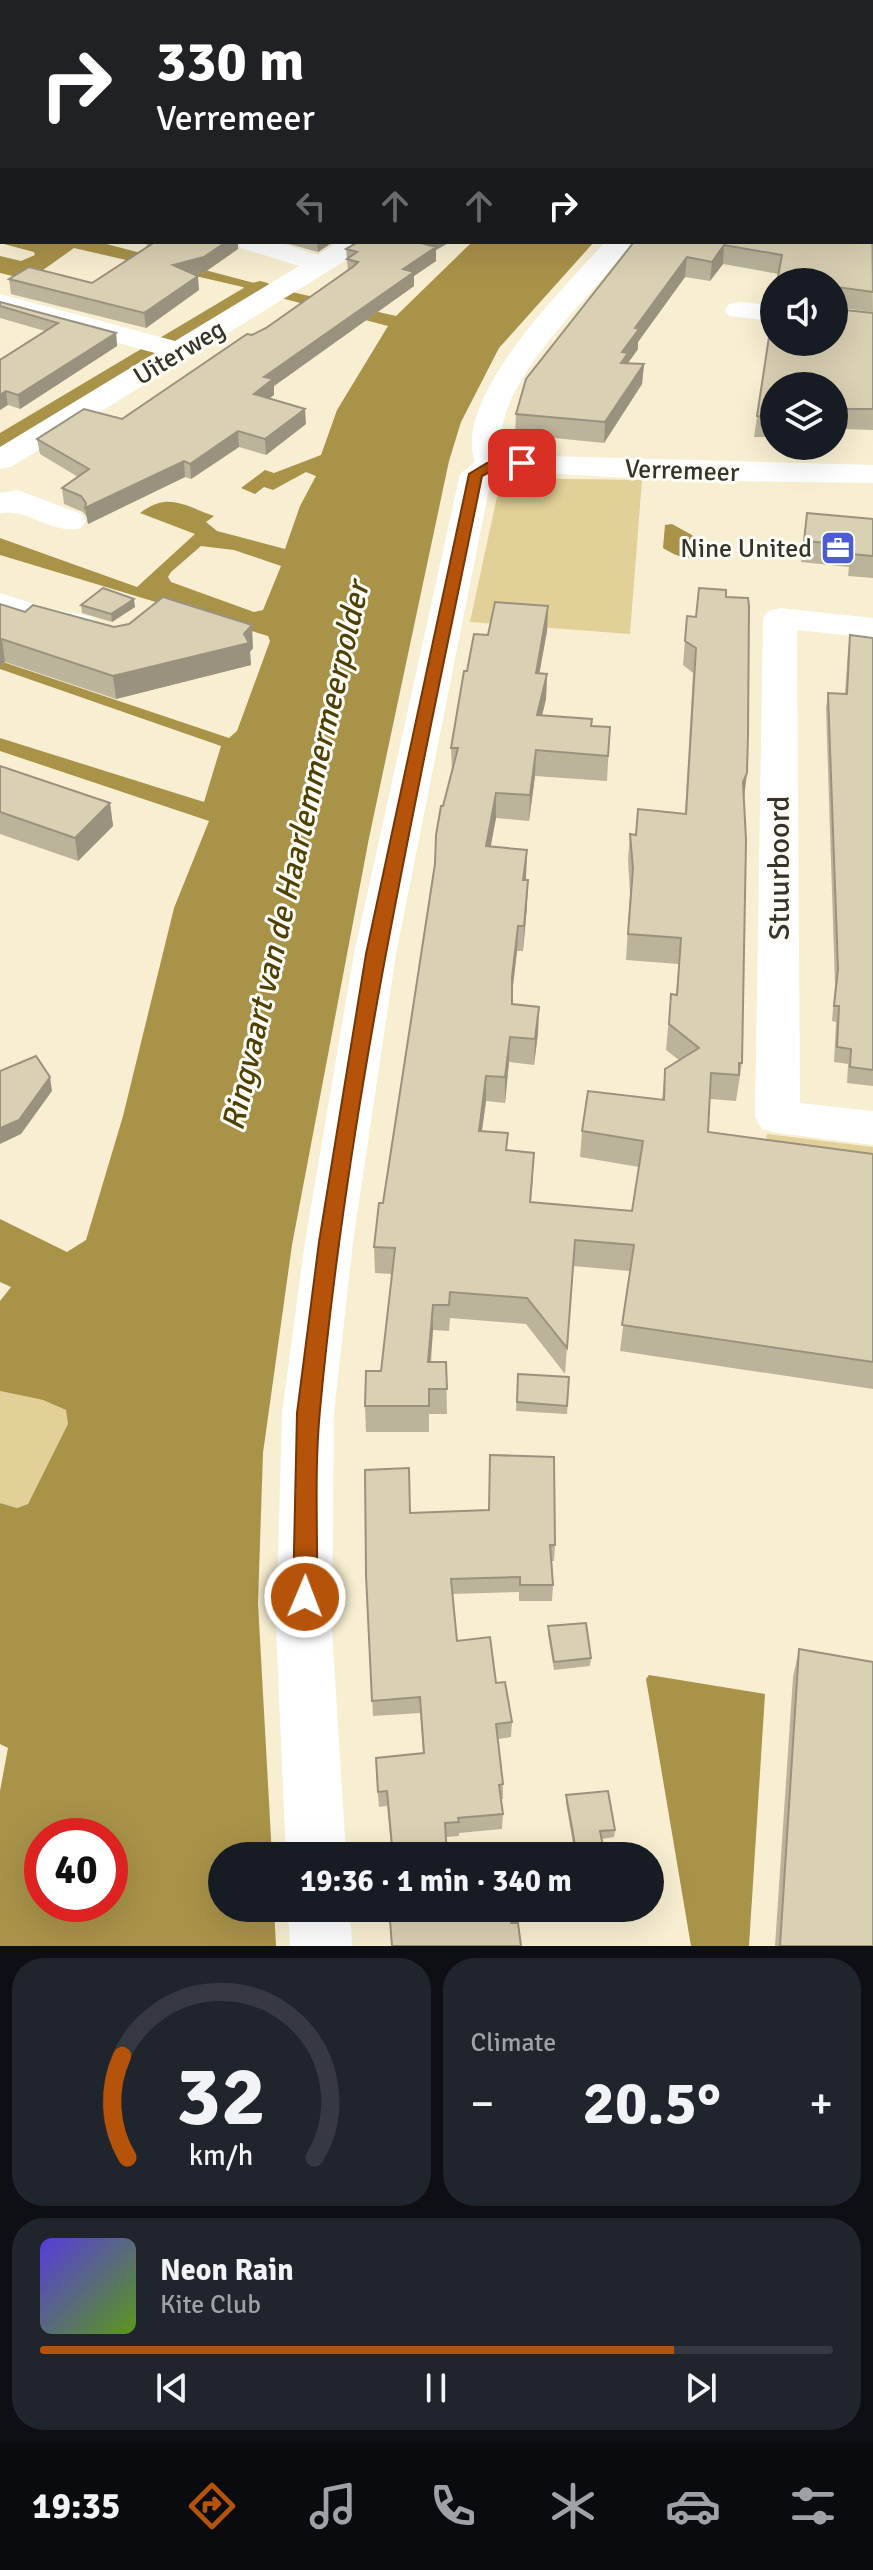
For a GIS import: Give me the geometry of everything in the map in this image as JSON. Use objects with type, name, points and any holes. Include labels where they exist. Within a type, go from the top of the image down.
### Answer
[{"type":"street","points":[[256,244],[320,264]]},
{"type":"street","name":"Uiterweg","points":[[13,441],[169,348],[276,293],[354,244]]},
{"type":"street","points":[[315,1842],[304,1628],[308,1413],[327,1257],[375,954],[476,474],[492,466],[485,449],[486,428],[504,385],[617,244]]},
{"type":"street","points":[[0,302],[169,348]]},
{"type":"street","points":[[739,310],[760,312]]},
{"type":"street","name":"Verremeer","points":[[492,466],[522,463],[666,471],[873,474]]},
{"type":"street","points":[[0,503],[18,500],[70,521]]},
{"type":"street","points":[[0,603],[40,617],[79,624],[105,633]]},
{"type":"street","name":"Stuurboord","points":[[873,628],[780,618],[778,1117],[873,1128]]},
{"type":"street","points":[[320,1922],[321,1946]]},
{"type":"shaded area","points":[[501,478],[642,480],[630,634],[470,622]]},
{"type":"shaded area","points":[[767,1134],[873,1147],[873,1181],[762,1167]]},
{"type":"shaded area","points":[[0,1391],[43,1400],[67,1410],[68,1425],[28,1504],[17,1508],[0,1503]]},
{"type":"water","points":[[4,244],[107,244],[273,288],[262,295],[247,292],[243,287],[74,248],[29,280],[0,273],[0,256],[21,261],[35,255],[34,252]]},
{"type":"water","name":"Ringvaart van de Haarlemmermeerpolder","points":[[470,244],[592,244],[499,348],[461,422],[449,461],[369,838],[292,1245],[263,1453],[258,1603],[271,1842],[208,1842],[208,1922],[275,1922],[276,1946],[0,1946],[0,1791],[8,1748],[0,1744],[0,1503],[17,1508],[28,1504],[68,1424],[66,1410],[43,1400],[0,1391],[0,1301],[11,1287],[0,1282],[0,1219],[67,1252],[86,1240],[123,1116],[174,908],[209,821],[0,751],[0,738],[204,802],[221,746],[0,669],[0,661],[229,738],[237,731],[270,641],[268,636],[0,555],[0,538],[137,587],[195,534],[140,513],[159,503],[176,502],[193,508],[214,516],[206,522],[217,531],[285,549],[300,506],[316,476],[306,472],[273,490],[264,487],[255,494],[241,488],[265,470],[274,473],[321,455],[337,410],[388,326],[281,298],[292,292],[396,316]],"holes":[[[201,546],[234,550],[281,566],[263,610],[254,612],[171,582],[168,577]]]},
{"type":"water","points":[[672,524],[692,535],[706,549],[703,555],[682,557],[663,548],[665,525]]},
{"type":"water","points":[[649,1675],[765,1694],[749,1946],[691,1946],[646,1679]]},
{"type":"building","points":[[152,244],[223,244],[204,257],[173,265],[198,276],[144,313],[9,279],[29,267],[92,283]]},
{"type":"building","points":[[355,244],[425,244],[436,247],[403,269],[414,272],[264,377],[273,379],[254,394],[305,409],[265,439],[238,431],[190,464],[184,461],[85,508],[86,503],[81,496],[62,488],[89,469],[37,439],[84,409],[122,419],[247,334],[252,335],[266,328],[354,266],[358,262],[347,259],[357,252],[346,249]]},
{"type":"building","points":[[632,244],[872,244],[873,292],[848,289],[848,268],[780,268],[782,255],[724,245],[712,262],[687,257],[635,328],[639,329],[622,352],[628,353],[621,363],[644,364],[605,422],[516,414],[526,379]]},
{"type":"building","points":[[0,302],[116,333],[18,395],[6,391],[0,395],[0,360],[58,323],[0,306]]},
{"type":"building","points":[[848,310],[873,313],[873,409],[848,409],[848,372],[764,372],[766,356],[848,356]]},
{"type":"building","points":[[807,513],[873,519],[873,556],[851,554],[853,545],[804,541]]},
{"type":"building","points":[[103,588],[134,599],[111,614],[81,605]]},
{"type":"building","points":[[699,588],[726,590],[726,597],[748,598],[749,606],[747,773],[743,782],[746,840],[742,1063],[739,1063],[739,1075],[711,1073],[708,1132],[873,1154],[873,1362],[622,1325],[634,1245],[575,1240],[567,1348],[527,1298],[450,1292],[449,1305],[433,1305],[428,1362],[446,1362],[447,1389],[429,1389],[429,1406],[365,1406],[366,1371],[381,1371],[395,1248],[374,1247],[379,1203],[383,1203],[435,864],[436,835],[458,748],[451,748],[464,671],[467,671],[474,634],[488,635],[495,602],[548,606],[536,673],[547,674],[537,715],[592,719],[591,726],[610,727],[608,756],[536,750],[530,795],[496,793],[486,846],[527,850],[523,880],[528,880],[524,926],[518,926],[512,1004],[539,1007],[535,1039],[510,1037],[505,1077],[486,1076],[479,1131],[508,1133],[506,1150],[534,1153],[530,1202],[632,1211],[643,1141],[582,1131],[588,1091],[664,1100],[665,1069],[699,1048],[669,1024],[671,994],[677,995],[681,938],[628,934],[633,868],[630,834],[636,835],[638,809],[686,814],[696,648],[685,641],[687,616],[696,617]]},
{"type":"building","points":[[163,597],[252,625],[244,634],[249,643],[113,676],[0,640],[0,604],[25,612],[33,605],[114,627],[129,624]]},
{"type":"building","points":[[850,635],[873,638],[873,1070],[850,1067],[851,1049],[837,1047],[839,1006],[834,1006],[838,969],[828,693],[847,694]]},
{"type":"building","points":[[0,766],[110,803],[75,838],[0,812]]},
{"type":"building","points":[[36,1056],[50,1077],[19,1120],[0,1128],[0,1071]]},
{"type":"building","points":[[518,1374],[569,1377],[567,1406],[517,1402]]},
{"type":"building","points":[[490,1455],[554,1457],[555,1545],[550,1545],[553,1585],[520,1585],[520,1577],[451,1579],[457,1641],[490,1637],[496,1683],[505,1682],[512,1722],[496,1724],[503,1814],[458,1818],[459,1822],[445,1823],[446,1842],[392,1842],[387,1791],[378,1792],[376,1758],[424,1753],[420,1697],[372,1701],[365,1470],[409,1468],[410,1513],[489,1510]]},
{"type":"building","points":[[586,1623],[591,1658],[554,1662],[548,1626]]},
{"type":"building","points":[[799,1649],[873,1662],[873,1946],[780,1946]]},
{"type":"building","points":[[608,1791],[615,1830],[600,1831],[602,1842],[574,1842],[566,1795]]},
{"type":"building","points":[[390,1922],[518,1923],[521,1946],[392,1946]]},
{"type":"waterway","points":[[0,444],[260,288]]},
{"type":"place","name":"Nine United","points":[[838,548]]},
{"type":"route","points":[[305,1597],[308,1413],[329,1242],[375,954],[476,474],[492,466],[522,463]]}]
